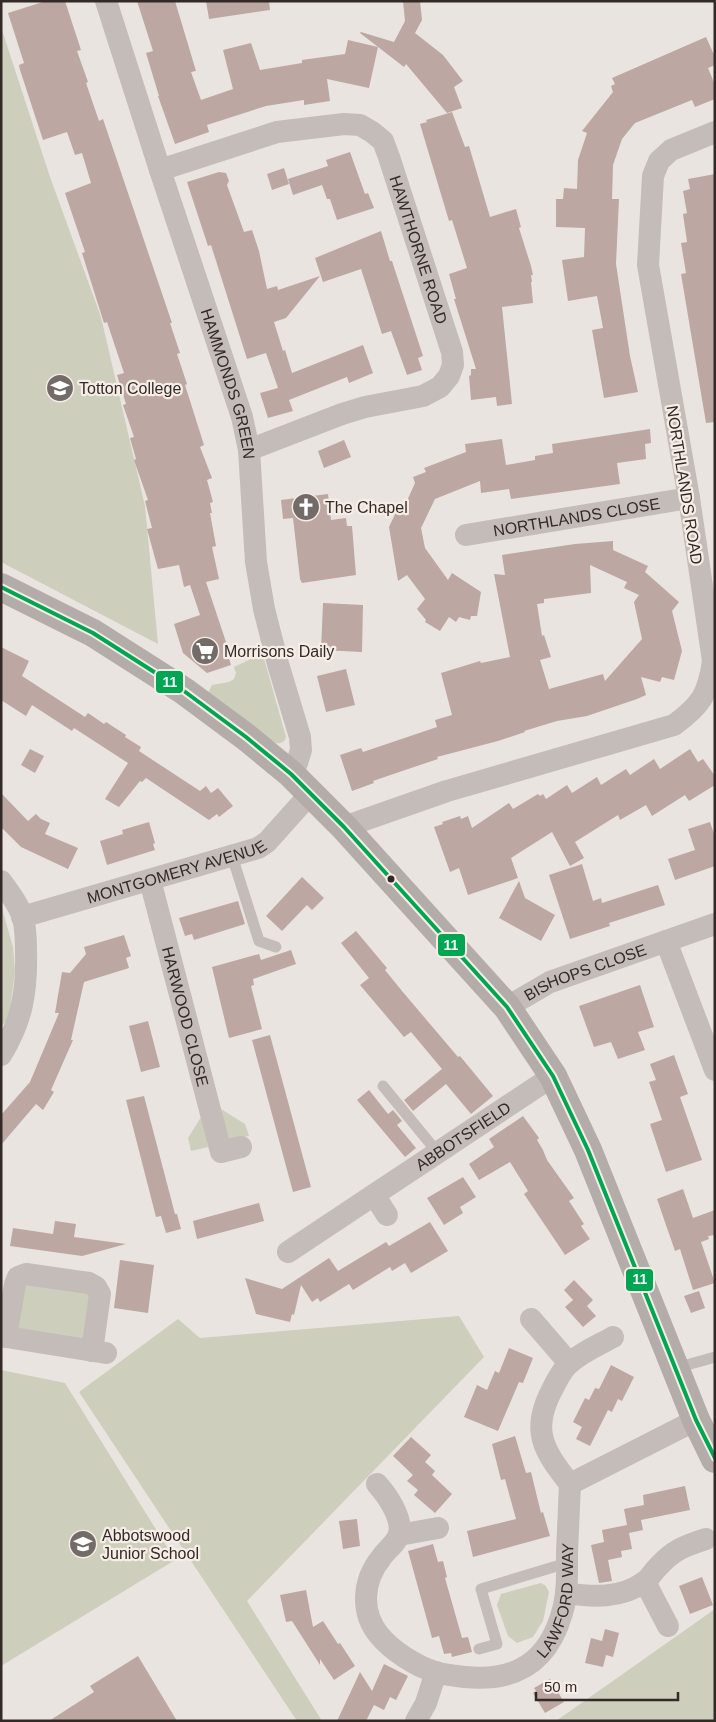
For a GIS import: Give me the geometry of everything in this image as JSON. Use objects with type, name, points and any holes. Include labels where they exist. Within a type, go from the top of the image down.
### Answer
[{"type":"street","name":"HAMMONDS GREEN","points":[[106,1],[242,417],[249,450],[256,562],[264,609],[300,737],[301,750],[297,763],[290,774]]},
{"type":"street","name":"HAWTHORNE ROAD","points":[[160,170],[277,132],[344,124],[360,125],[372,132],[383,141],[389,157],[452,352],[453,365],[449,376],[440,387],[423,396],[366,407],[342,414],[249,450]]},
{"type":"street","name":"NORTHLANDS ROAD","points":[[344,827],[447,790],[674,725],[691,712],[702,699],[710,682],[713,661],[689,498],[648,266],[653,176],[659,161],[672,150],[715,132]]},
{"type":"street","name":"NORTHLANDS CLOSE","points":[[466,535],[689,498]]},
{"type":"street","points":[[1,587],[93,633],[184,691],[246,737],[290,774],[344,827],[507,1007],[553,1076],[588,1150],[696,1420],[715,1459]]},
{"type":"street","name":"MONTGOMERY AVENUE","points":[[22,917],[258,848],[267,842],[310,794]]},
{"type":"street","name":"HARWOOD CLOSE","points":[[150,880],[222,1152]]},
{"type":"street","points":[[1,882],[10,894],[22,917],[26,940],[24,999],[16,1027],[3,1048]]},
{"type":"street","name":"BISHOPS CLOSE","points":[[507,1007],[550,982],[715,924]]},
{"type":"street","name":"BISHOPS CLOSE","points":[[666,941],[715,1070]]},
{"type":"street","name":"ABBOTSFIELD","points":[[288,1252],[553,1076]]},
{"type":"street","points":[[374,1195],[387,1215]]},
{"type":"street","points":[[26,1274],[89,1283],[96,1287],[100,1294],[99,1352],[3,1337],[18,1277],[26,1274]]},
{"type":"street","points":[[530,1319],[569,1363]]},
{"type":"street","points":[[613,1337],[569,1363],[546,1400],[541,1417],[541,1437],[547,1452],[570,1484],[696,1420]]},
{"type":"street","points":[[377,1484],[387,1495],[394,1508],[400,1524],[399,1535],[438,1528]]},
{"type":"street","name":"LAWFORD WAY","points":[[399,1535],[372,1569],[367,1586],[366,1604],[370,1620],[378,1634],[390,1645],[421,1666],[436,1672],[475,1678],[513,1673],[530,1665],[543,1651],[556,1632],[563,1612],[566,1593],[570,1484]]},
{"type":"street","points":[[566,1593],[605,1596],[626,1592],[645,1582],[669,1556],[684,1546],[706,1539]]},
{"type":"street","points":[[645,1582],[668,1626]]},
{"type":"street","points":[[416,1721],[426,1703],[436,1672]]},
{"type":"lane","points":[[232,856],[259,940],[276,947]]},
{"type":"lane","points":[[383,1086],[438,1153]]},
{"type":"lane","points":[[676,1368],[715,1357]]},
{"type":"lane","points":[[479,1649],[497,1644],[481,1589],[567,1563]]},
{"type":"green space","name":"Totton College","points":[[1,27],[50,177],[101,317],[145,506],[158,644],[1,562]]},
{"type":"green space","points":[[263,655],[286,737],[283,742],[279,743],[269,739],[208,693],[212,685],[229,682],[234,679],[236,673],[234,667]]},
{"type":"green space","points":[[1,905],[13,947],[15,971],[9,1018],[1,1027]]},
{"type":"green space","points":[[221,1109],[245,1124],[249,1136],[228,1140]]},
{"type":"green space","points":[[203,1114],[208,1147],[191,1151],[188,1138]]},
{"type":"green space","points":[[23,1282],[90,1288],[86,1342],[18,1331]]},
{"type":"green space","points":[[459,1316],[484,1357],[247,1601],[322,1721],[297,1721],[79,1392],[178,1319],[200,1338]]},
{"type":"green space","points":[[1,1370],[65,1383],[175,1560],[1,1666]]},
{"type":"green space","points":[[541,1583],[546,1586],[549,1592],[543,1621],[533,1637],[517,1643],[508,1636],[497,1605],[501,1594]]},
{"type":"green space","points":[[715,1609],[715,1721],[556,1721]]},
{"type":"building","points":[[46,1],[65,1],[81,50],[77,51],[88,82],[86,83],[99,121],[103,119],[172,323],[170,323],[180,353],[177,354],[187,384],[185,385],[204,445],[200,447],[212,478],[207,480],[213,502],[210,503],[212,513],[210,513],[216,546],[212,547],[219,579],[206,582],[226,642],[224,643],[231,665],[207,673],[183,653],[174,624],[200,615],[190,585],[184,587],[179,565],[158,569],[147,529],[152,528],[145,501],[148,500],[134,460],[136,459],[130,438],[134,437],[123,405],[126,404],[117,375],[124,373],[107,322],[104,323],[82,253],[85,252],[65,193],[91,183],[82,153],[75,155],[67,132],[43,140],[20,70],[19,65],[24,63],[8,13]]},
{"type":"building","points":[[137,1],[175,1],[196,71],[191,72],[201,100],[233,89],[223,50],[251,43],[260,70],[302,63],[302,60],[345,54],[348,40],[378,47],[369,88],[327,79],[330,101],[304,105],[304,100],[266,106],[207,125],[209,132],[175,144],[158,96],[146,53],[153,51]]},
{"type":"building","points":[[206,1],[269,1],[270,10],[209,19]]},
{"type":"building","points":[[403,1],[420,1],[422,20],[415,33],[443,55],[463,81],[454,87],[462,108],[447,113],[406,64],[404,67],[360,33],[394,42],[405,21]]},
{"type":"building","points":[[706,37],[715,57],[715,65],[708,68],[715,85],[715,99],[695,107],[692,100],[635,123],[622,139],[613,165],[612,199],[619,199],[616,264],[630,356],[638,392],[604,398],[592,330],[603,328],[597,296],[568,301],[562,260],[584,257],[585,228],[556,227],[556,199],[563,199],[564,188],[577,189],[578,160],[587,133],[582,131],[613,92],[611,86],[615,84],[612,78]]},
{"type":"building","points":[[452,112],[465,147],[469,146],[490,217],[516,209],[521,227],[519,228],[533,275],[531,275],[531,282],[533,303],[502,307],[512,404],[497,406],[496,397],[471,400],[469,376],[471,375],[471,369],[476,369],[454,299],[456,299],[449,274],[467,268],[452,220],[449,221],[420,124],[427,122],[426,120]]},
{"type":"building","points":[[350,152],[365,194],[368,193],[374,208],[337,220],[330,199],[327,199],[322,185],[293,195],[288,179],[328,166],[326,160]]},
{"type":"building","points":[[284,168],[289,184],[272,190],[267,174]]},
{"type":"building","points":[[219,172],[226,173],[229,181],[227,185],[244,232],[252,230],[259,251],[267,289],[277,286],[278,290],[320,276],[286,318],[274,322],[292,373],[363,345],[373,373],[349,383],[347,377],[289,400],[293,411],[268,418],[260,393],[278,388],[266,353],[247,359],[211,245],[208,246],[187,182]]},
{"type":"building","points":[[715,174],[715,422],[706,423],[681,274],[686,273],[681,243],[687,242],[683,214],[687,213],[683,191],[690,189],[688,179]]},
{"type":"building","points":[[381,231],[423,356],[418,358],[422,370],[407,375],[391,331],[382,334],[361,269],[323,282],[315,258]]},
{"type":"building","points":[[650,429],[651,443],[645,444],[646,459],[617,463],[620,484],[511,499],[509,489],[481,493],[480,481],[435,499],[421,528],[425,548],[448,580],[452,573],[481,592],[477,616],[471,616],[470,620],[459,617],[456,622],[449,617],[440,631],[425,622],[426,620],[417,609],[425,599],[407,575],[398,581],[389,527],[397,510],[402,512],[415,483],[413,477],[426,472],[424,468],[466,452],[465,444],[502,439],[506,465],[535,460],[535,456],[553,453],[552,444]]},
{"type":"building","points":[[344,440],[351,457],[324,468],[318,451]]},
{"type":"building","points":[[328,494],[331,520],[346,518],[347,526],[352,526],[356,575],[302,583],[293,518],[283,519],[281,500]]},
{"type":"building","points":[[613,541],[613,550],[648,566],[645,572],[679,602],[672,611],[682,651],[674,680],[662,677],[660,682],[641,677],[646,695],[637,699],[587,716],[557,721],[498,741],[437,757],[438,759],[373,781],[374,783],[352,791],[340,755],[361,748],[363,752],[437,727],[435,720],[452,715],[441,673],[480,661],[481,663],[510,657],[494,574],[505,575],[502,555],[575,544]],"holes":[[[590,565],[627,582],[624,588],[639,595],[634,602],[642,639],[605,681],[603,674],[549,689],[540,660],[551,657],[544,635],[542,636],[537,604],[544,603],[544,599],[591,593]]]},
{"type":"building","points":[[323,603],[363,605],[362,652],[321,650]]},
{"type":"building","points":[[1,647],[29,661],[22,676],[85,717],[88,713],[104,724],[106,722],[141,747],[139,751],[200,791],[206,786],[211,793],[218,788],[233,806],[219,817],[217,814],[209,820],[146,778],[142,782],[140,781],[119,807],[105,799],[128,763],[74,728],[72,731],[32,705],[26,716],[1,700]]},
{"type":"building","points":[[346,669],[355,705],[326,712],[317,676]]},
{"type":"building","points":[[30,749],[44,756],[35,773],[21,765]]},
{"type":"building","points":[[690,749],[698,762],[703,759],[715,776],[715,785],[689,801],[685,795],[652,816],[646,805],[620,820],[618,815],[575,842],[584,858],[570,866],[552,832],[511,858],[518,878],[468,895],[459,868],[450,872],[434,827],[443,824],[442,822],[460,816],[461,819],[468,816],[472,828],[509,803],[513,809],[538,794],[540,796],[543,794],[546,799],[567,785],[572,793],[597,777],[601,785],[626,769],[630,775],[654,759],[660,769]]},
{"type":"building","points":[[1,793],[28,821],[36,814],[41,819],[50,823],[45,834],[78,848],[68,869],[21,847],[1,827]]},
{"type":"building","points":[[149,822],[155,850],[107,865],[100,841],[123,834],[122,830]]},
{"type":"building","points":[[710,822],[715,837],[715,866],[675,880],[668,859],[695,850],[688,829]]},
{"type":"building","points":[[582,864],[593,901],[601,898],[602,903],[658,885],[665,905],[609,923],[610,926],[570,939],[549,875]]},
{"type":"building","points":[[302,877],[324,898],[312,910],[307,905],[282,931],[266,916]]},
{"type":"building","points":[[519,881],[525,898],[555,915],[541,941],[499,918]]},
{"type":"building","points":[[238,901],[245,924],[194,940],[192,934],[185,936],[179,918]]},
{"type":"building","points":[[356,931],[387,968],[385,970],[402,991],[493,1096],[471,1114],[446,1084],[413,1111],[404,1100],[442,1069],[411,1032],[404,1037],[360,985],[369,978],[341,943]]},
{"type":"building","points":[[124,935],[131,956],[126,958],[129,968],[84,982],[71,1040],[73,1040],[51,1090],[54,1092],[43,1110],[36,1104],[1,1145],[1,1115],[30,1082],[59,1013],[55,1013],[62,972],[70,973],[86,954],[84,947]]},
{"type":"building","points":[[291,950],[296,964],[253,979],[254,985],[251,986],[262,1029],[229,1038],[212,967],[259,954],[261,960]]},
{"type":"building","points":[[640,985],[654,1027],[638,1032],[645,1050],[618,1059],[611,1042],[594,1047],[579,1006]]},
{"type":"building","points":[[148,1021],[160,1067],[141,1072],[129,1026]]},
{"type":"building","points":[[270,1035],[311,1187],[293,1192],[252,1040]]},
{"type":"building","points":[[674,1055],[688,1094],[680,1097],[702,1160],[666,1172],[650,1124],[662,1120],[649,1082],[656,1080],[650,1064]]},
{"type":"building","points":[[369,1090],[388,1114],[393,1110],[402,1121],[397,1125],[416,1148],[405,1157],[357,1100]]},
{"type":"building","points":[[144,1096],[175,1214],[177,1214],[181,1229],[166,1233],[161,1216],[156,1217],[126,1100]]},
{"type":"building","points":[[523,1116],[539,1138],[537,1140],[547,1160],[574,1198],[569,1201],[584,1224],[581,1226],[590,1239],[565,1255],[524,1194],[528,1191],[510,1162],[479,1180],[469,1164],[494,1147],[489,1139]]},
{"type":"building","points":[[463,1177],[476,1197],[460,1207],[463,1213],[444,1225],[427,1198]]},
{"type":"building","points":[[683,1189],[693,1218],[715,1210],[715,1235],[708,1236],[709,1239],[701,1242],[715,1283],[693,1290],[680,1249],[675,1251],[657,1199]]},
{"type":"building","points":[[259,1203],[264,1221],[197,1239],[193,1221]]},
{"type":"building","points":[[55,1221],[76,1224],[74,1237],[126,1244],[82,1256],[10,1246],[13,1228],[53,1234]]},
{"type":"building","points":[[430,1222],[448,1251],[411,1273],[405,1263],[392,1271],[390,1267],[353,1290],[349,1284],[320,1302],[318,1298],[312,1302],[301,1285],[294,1315],[292,1314],[290,1322],[256,1314],[245,1278],[282,1289],[329,1258],[338,1271],[386,1242],[389,1246]]},
{"type":"building","points":[[120,1260],[154,1265],[148,1313],[114,1308]]},
{"type":"building","points":[[574,1280],[593,1300],[587,1306],[596,1316],[583,1327],[565,1307],[573,1300],[564,1290]]},
{"type":"building","points":[[699,1291],[705,1308],[691,1313],[684,1296]]},
{"type":"building","points":[[509,1348],[533,1358],[523,1383],[519,1382],[498,1431],[464,1417],[477,1385],[487,1390],[495,1371],[499,1373]]},
{"type":"building","points":[[611,1365],[634,1377],[622,1401],[618,1399],[612,1412],[608,1410],[590,1446],[576,1439],[582,1427],[573,1422],[585,1398],[589,1400],[595,1388],[599,1389]]},
{"type":"building","points":[[515,1436],[526,1473],[531,1472],[541,1513],[543,1512],[550,1536],[473,1557],[467,1531],[516,1519],[505,1479],[501,1480],[492,1444]]},
{"type":"building","points":[[411,1437],[431,1455],[425,1462],[435,1471],[432,1475],[452,1494],[435,1513],[414,1495],[418,1490],[407,1481],[413,1475],[393,1456]]},
{"type":"building","points":[[685,1486],[690,1510],[641,1520],[643,1530],[629,1533],[632,1549],[621,1551],[622,1557],[608,1560],[612,1581],[599,1583],[591,1545],[604,1542],[602,1530],[627,1525],[624,1509],[644,1505],[643,1495]]},
{"type":"building","points":[[357,1519],[360,1546],[343,1549],[339,1521]]},
{"type":"building","points":[[433,1544],[438,1562],[443,1561],[447,1577],[445,1578],[462,1638],[468,1637],[472,1652],[452,1657],[451,1653],[444,1654],[439,1636],[432,1638],[408,1551]]},
{"type":"building","points":[[702,1577],[713,1605],[690,1614],[679,1586]]},
{"type":"building","points":[[306,1590],[313,1627],[323,1621],[355,1666],[334,1680],[320,1659],[320,1665],[292,1621],[286,1622],[280,1595]]},
{"type":"building","points":[[605,1629],[619,1633],[613,1657],[606,1655],[603,1667],[585,1663],[591,1638],[602,1641]]},
{"type":"building","points":[[138,1656],[177,1721],[49,1721],[94,1692],[90,1686]]},
{"type":"building","points":[[384,1664],[408,1676],[396,1700],[390,1697],[384,1710],[374,1705],[366,1721],[337,1721],[360,1672],[372,1691]]},
{"type":"building","points":[[550,1679],[564,1702],[545,1713],[533,1693],[536,1691],[534,1688]]},
{"type":"transit line","name":"11","points":[[1,587],[93,633],[184,691],[246,737],[291,774],[344,827],[507,1007],[553,1076],[588,1150],[696,1420],[715,1458]]},
{"type":"place","name":"Totton College","points":[[60,388]]},
{"type":"place","name":"The Chapel","points":[[306,507]]},
{"type":"place","name":"Morrisons Daily","points":[[205,651]]},
{"type":"place","name":"Abbotswood Junior School","points":[[83,1544]]}]
